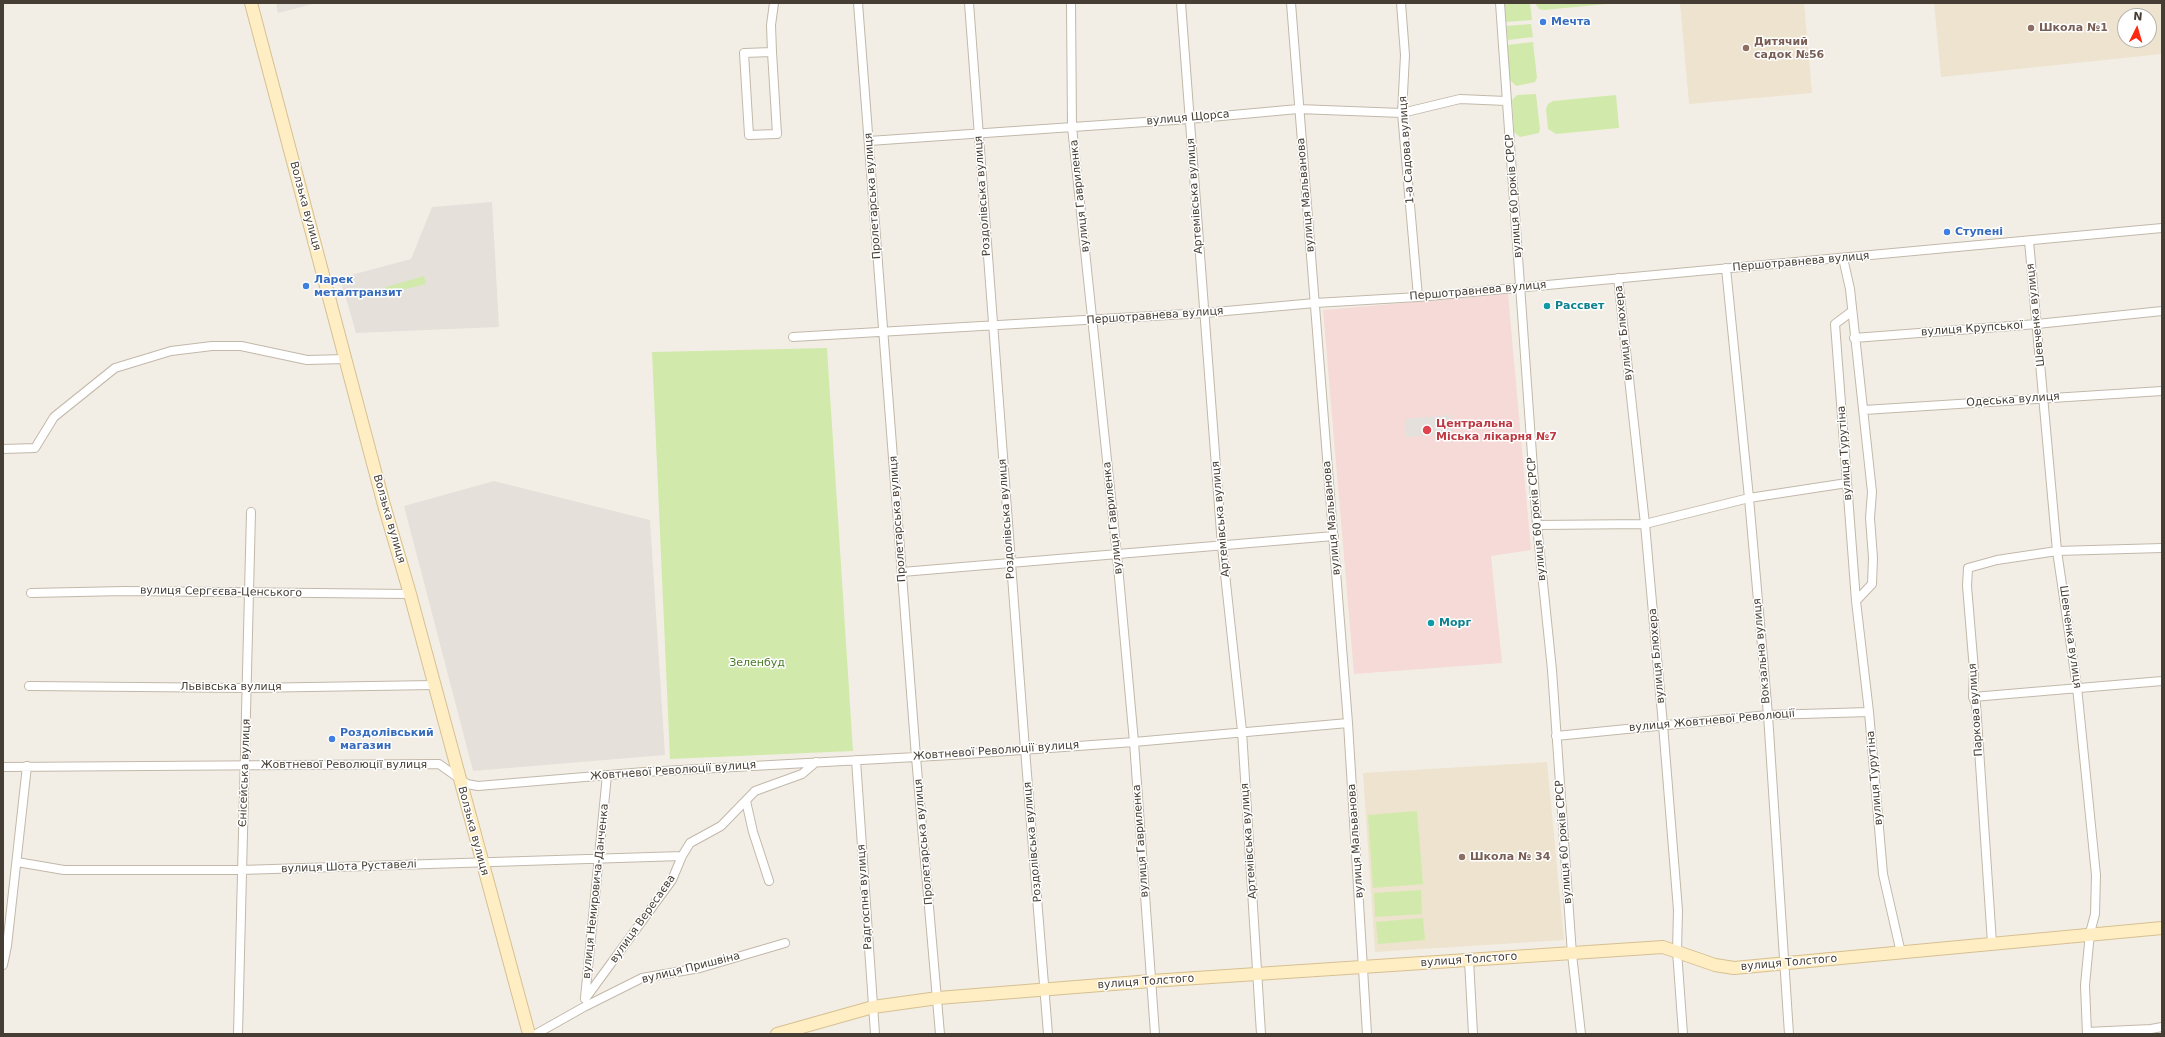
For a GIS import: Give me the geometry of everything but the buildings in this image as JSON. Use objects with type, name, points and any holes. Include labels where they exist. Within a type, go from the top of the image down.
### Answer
[{"type":"street","name":"Волзька вулиця","points":[[250,3],[384,505],[410,594],[529,1034]]},
{"type":"street","points":[[772,52],[744,53],[749,135],[777,134],[771,25],[774,3]]},
{"type":"street","name":"Пролетарська вулиця","points":[[858,3],[916,757],[940,1034]]},
{"type":"street","name":"Роздолівська вулиця","points":[[969,3],[1025,749],[1046,990],[1048,1034]]},
{"type":"street","name":"вулиця Гавриленка","points":[[1071,3],[1072,127],[1117,555],[1134,742],[1155,1034]]},
{"type":"street","name":"Артемівська вулиця","points":[[1181,3],[1222,546],[1242,731],[1261,1034]]},
{"type":"street","name":"вулиця Мальванова","points":[[1291,3],[1298,109],[1334,536],[1348,723],[1367,1034]]},
{"type":"street","name":"1-а Садова вулиця","points":[[1401,3],[1405,54],[1402,113],[1418,297]]},
{"type":"street","name":"вулиця 60 років СРСР","points":[[1500,3],[1537,525],[1552,670],[1572,954],[1581,1034]]},
{"type":"street","name":"вулиця Щорса","points":[[869,141],[1190,119],[1298,109],[1402,113],[1460,98],[1506,102]]},
{"type":"street","name":"Першотравнева вулиця","points":[[793,337],[884,333],[1204,313],[1315,303],[1418,297],[2162,228]]},
{"type":"street","name":"Шевченка вулиця","points":[[2028,241],[2044,398],[2057,551],[2077,687],[2096,875],[2095,914],[2090,933],[2085,985],[2087,1033]]},
{"type":"street","name":"вулиця Турутіна","points":[[1843,258],[1850,289],[1851,312],[1864,410],[1872,492],[1870,518],[1873,558],[1872,584],[1856,601]]},
{"type":"street","name":"Вокзальна вулиця","points":[[1726,268],[1749,498],[1768,715],[1788,1034]]},
{"type":"street","name":"вулиця Блюхера","points":[[1618,278],[1645,524],[1663,725],[1678,910],[1677,951],[1683,1034]]},
{"type":"street","name":"вулиця Крупської","points":[[1854,338],[2037,324],[2162,311]]},
{"type":"street","name":"вулиця Турутіна","points":[[1851,312],[1835,324],[1856,601],[1869,712],[1883,874],[1901,953]]},
{"type":"street","points":[[3,449],[35,448],[54,417],[115,368],[171,351],[212,346],[241,346],[307,360],[346,359]]},
{"type":"street","name":"Одеська вулиця","points":[[1864,410],[2162,391]]},
{"type":"street","points":[[1537,525],[1645,524],[1749,498],[1847,482]]},
{"type":"street","name":"Єнісейська вулиця","points":[[238,1034],[241,870],[246,765],[248,592],[251,512]]},
{"type":"street","points":[[902,572],[1334,536]]},
{"type":"street","points":[[2057,551],[2162,548]]},
{"type":"street","name":"Паркова вулиця","points":[[1992,943],[1976,704],[1973,697],[1974,670],[1967,586],[1968,568],[1997,560],[2057,551]]},
{"type":"street","name":"вулиця Сергєєва-Ценського","points":[[31,593],[248,592],[410,594]]},
{"type":"street","points":[[1973,697],[2162,681]]},
{"type":"street","name":"Львівська вулиця","points":[[29,686],[247,688],[434,684]]},
{"type":"street","name":"вулиця Жовтневої Революції","points":[[1556,736],[1768,715],[1869,712]]},
{"type":"street","name":"Жовтневої Революції вулиця","points":[[3,767],[439,764],[458,776],[467,784],[478,786],[607,775],[916,757],[1134,742],[1242,731],[1348,723]]},
{"type":"street","name":"Радгоспна вулиця","points":[[856,760],[875,1034]]},
{"type":"street","name":"вулиця Вересаєва","points":[[585,1003],[672,880],[682,856],[690,843],[721,826],[755,791],[802,774],[816,762]]},
{"type":"street","points":[[3,965],[7,946],[27,766]]},
{"type":"street","name":"вулиця Немировича-Данченка","points":[[585,1003],[607,775]]},
{"type":"street","points":[[746,801],[753,832],[769,881]]},
{"type":"street","name":"вулиця Шота Руставелі","points":[[17,862],[64,870],[241,870],[682,856]]},
{"type":"street","name":"вулиця Толстого","points":[[777,1034],[873,1007],[938,998],[1151,981],[1663,947],[1715,966],[1734,968],[1783,965],[2090,933],[2162,928]]},
{"type":"street","name":"вулиця Пришвіна","points":[[536,1034],[585,1003],[642,978],[700,968],[785,943]]},
{"type":"street","points":[[1469,960],[1473,1034]]},
{"type":"street","points":[[2087,1033],[2162,1027]]},
{"type":"shaded area","points":[[276,3],[312,3],[313,4],[278,13]]},
{"type":"shaded area","name":"Дитячий садок №56","points":[[1680,3],[1804,3],[1812,93],[1689,104]]},
{"type":"shaded area","name":"Школа №1","points":[[1934,3],[2162,3],[2162,54],[1941,77]]},
{"type":"shaded area","points":[[492,202],[499,327],[356,333],[340,278],[411,259],[432,207]]},
{"type":"shaded area","name":"Центральна Міська лікарня №7","points":[[1508,294],[1531,550],[1491,556],[1502,663],[1354,674],[1323,310]]},
{"type":"shaded area","points":[[1451,415],[1452,434],[1406,437],[1405,419]]},
{"type":"shaded area","points":[[494,481],[650,520],[665,755],[473,771],[404,506]]},
{"type":"shaded area","name":"Школа № 34","points":[[1547,762],[1564,940],[1375,952],[1363,773]]},
{"type":"green space","points":[[1504,3],[1530,3],[1532,20],[1505,22]]},
{"type":"green space","points":[[1535,3],[1607,4],[1544,10],[1539,9]]},
{"type":"green space","points":[[1531,24],[1533,37],[1508,40],[1506,26]]},
{"type":"green space","points":[[1533,42],[1537,78],[1535,82],[1516,86],[1510,80],[1507,45]]},
{"type":"green space","points":[[1536,94],[1540,129],[1539,133],[1520,137],[1514,132],[1512,100],[1517,95]]},
{"type":"green space","points":[[1616,95],[1619,128],[1556,134],[1548,129],[1546,109],[1548,104],[1553,101]]},
{"type":"green space","points":[[424,276],[426,284],[385,294],[386,287]]},
{"type":"green space","name":"Зеленбуд","points":[[827,348],[853,751],[670,759],[652,352]]},
{"type":"green space","points":[[1417,811],[1423,884],[1373,888],[1368,815]]},
{"type":"green space","points":[[1421,890],[1422,914],[1375,917],[1374,893]]},
{"type":"green space","points":[[1423,918],[1425,940],[1378,944],[1376,922]]},
{"type":"place","name":"Мечта","points":[[1543,22]]},
{"type":"place","name":"Школа №1","points":[[2031,28]]},
{"type":"place","name":"Дитячий садок №56","points":[[1746,48]]},
{"type":"place","name":"Ступені","points":[[1947,232]]},
{"type":"place","name":"Ларек металтранзит","points":[[306,286]]},
{"type":"place","name":"Рассвет","points":[[1547,306]]},
{"type":"place","name":"Центральна Міська лікарня №7","points":[[1427,430]]},
{"type":"place","name":"Морг","points":[[1431,623]]},
{"type":"place","name":"Роздолівський магазин","points":[[332,739]]},
{"type":"place","name":"Школа № 34","points":[[1462,857]]}]
